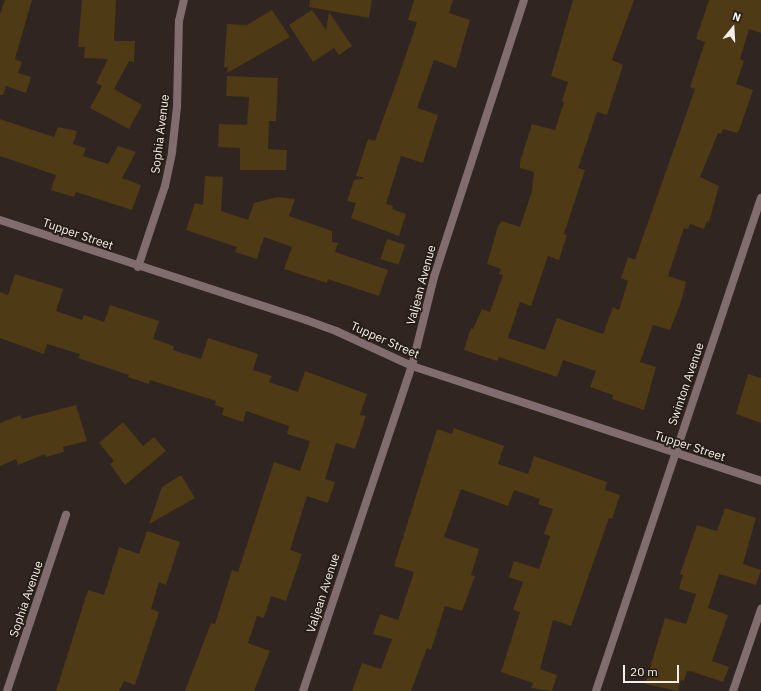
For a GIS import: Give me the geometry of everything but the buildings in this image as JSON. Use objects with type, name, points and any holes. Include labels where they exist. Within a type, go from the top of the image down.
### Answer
[{"type":"street","name":"Sophia Avenue","points":[[138,267],[165,186],[172,152],[177,107],[179,21],[184,0]]},
{"type":"street","name":"Valjean Avenue","points":[[304,691],[412,366],[434,276],[524,0]]},
{"type":"street","name":"Swinton Avenue","points":[[596,691],[761,198]]},
{"type":"street","name":"Tupper Street","points":[[0,220],[138,267],[336,331],[412,366],[675,454],[761,481]]},
{"type":"street","name":"Sophia Avenue","points":[[8,691],[66,515]]},
{"type":"street","points":[[733,691],[761,609]]}]
